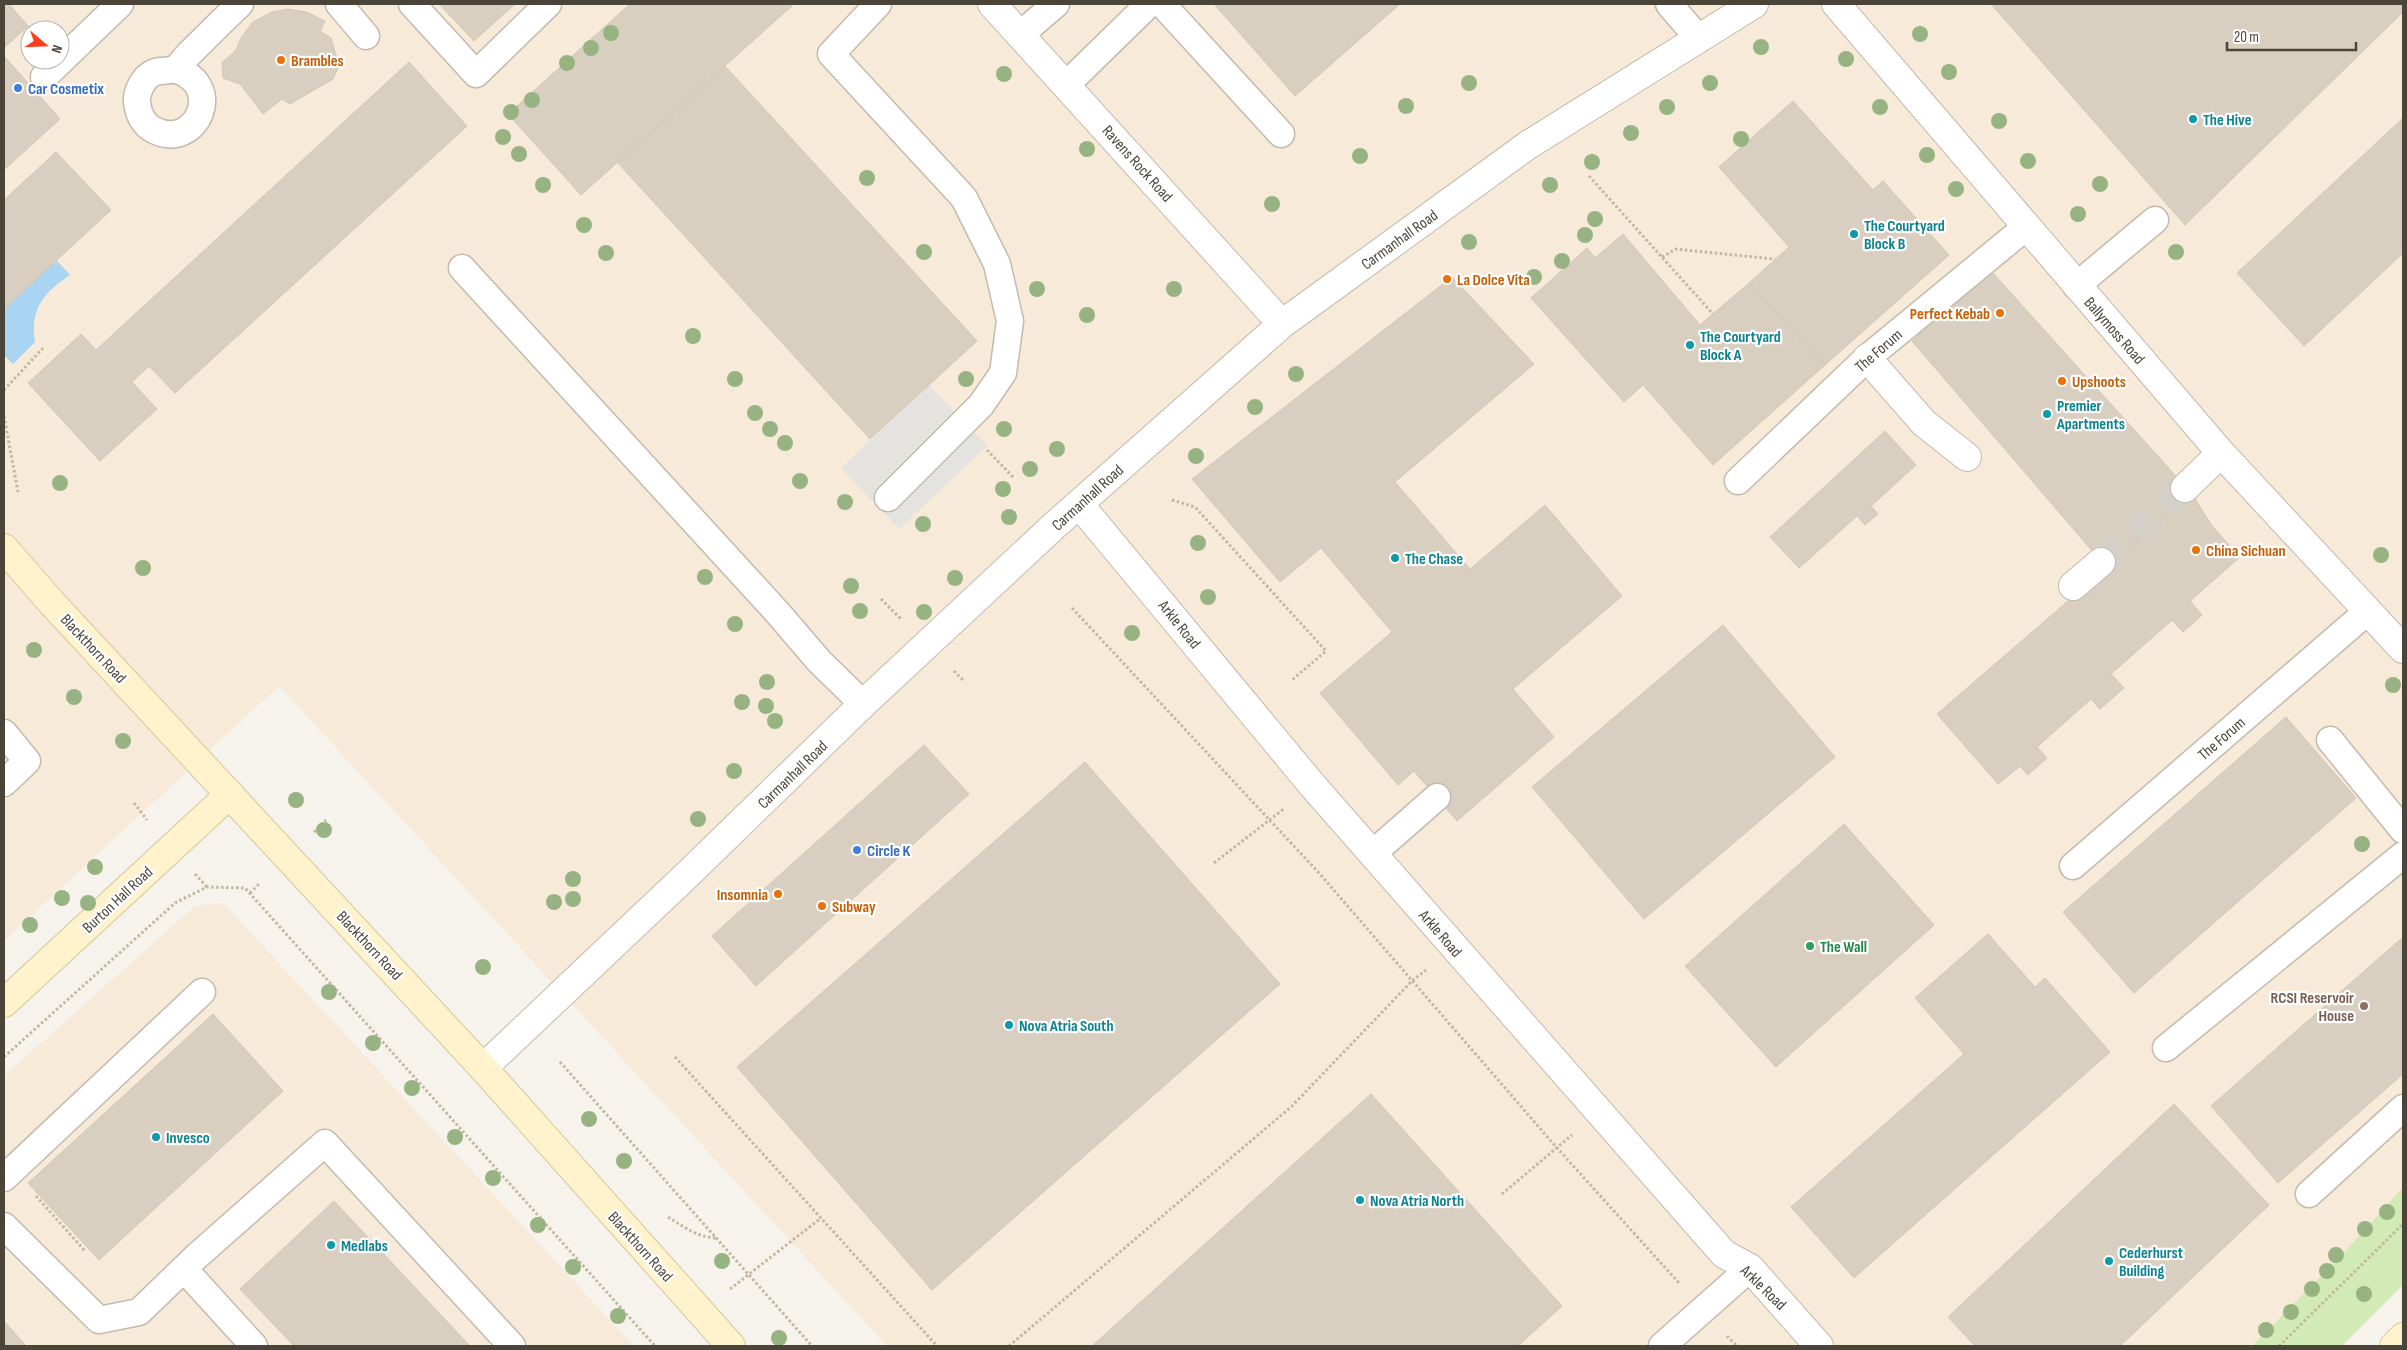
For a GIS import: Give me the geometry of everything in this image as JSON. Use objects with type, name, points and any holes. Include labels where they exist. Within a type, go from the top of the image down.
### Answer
[{"type":"street","name":"Ravens Rock Road","points":[[992,4],[1282,324]]},
{"type":"street","name":"Carmanhall Road","points":[[483,1068],[687,875],[863,704],[1079,504],[1282,324],[1528,145],[1754,4]]},
{"type":"street","name":"Ballymoss Road","points":[[1836,4],[2221,453],[2403,649]]},
{"type":"street","points":[[1867,358],[1924,423],[1967,457]]},
{"type":"street","points":[[2184,488],[2221,453]]},
{"type":"street","name":"Arkle Road","points":[[1079,504],[1313,786],[1372,854],[1724,1254],[1750,1268],[1819,1346]]},
{"type":"street","name":"Blackthorn Road","points":[[4,548],[51,602],[483,1068],[731,1346]]},
{"type":"street","points":[[2073,586],[2101,562]]},
{"type":"street","name":"Burton Hall Road","points":[[4,1003],[230,794]]},
{"type":"street","points":[[2394,1346],[2403,1337]]},
{"type":"lane","points":[[44,77],[120,4]]},
{"type":"lane","points":[[174,68],[240,4]]},
{"type":"lane","points":[[339,4],[366,36]]},
{"type":"lane","points":[[412,4],[476,74],[548,4]]},
{"type":"lane","points":[[878,4],[831,54],[964,198],[997,264],[1010,321],[1003,372],[981,405],[888,498]]},
{"type":"lane","points":[[1020,35],[1056,4]]},
{"type":"lane","points":[[1066,86],[1149,4]]},
{"type":"lane","points":[[1162,4],[1281,134]]},
{"type":"lane","points":[[1669,4],[1699,39]]},
{"type":"lane","points":[[2076,286],[2155,220]]},
{"type":"lane","name":"The Forum","points":[[1738,481],[1867,358],[2026,227]]},
{"type":"lane","points":[[462,268],[763,597],[819,661],[863,704]]},
{"type":"lane","name":"The Forum","points":[[2073,866],[2368,611]]},
{"type":"lane","points":[[4,733],[27,761],[4,783]]},
{"type":"lane","points":[[2330,740],[2403,830]]},
{"type":"lane","points":[[1372,854],[1437,798]]},
{"type":"lane","points":[[2166,1048],[2403,854]]},
{"type":"lane","points":[[4,1178],[202,992]]},
{"type":"lane","points":[[2309,1194],[2403,1108]]},
{"type":"lane","points":[[4,1226],[99,1320],[139,1312],[184,1269],[325,1143],[512,1346]]},
{"type":"lane","points":[[1662,1346],[1705,1310],[1750,1268]]},
{"type":"lane","points":[[184,1269],[254,1346]]},
{"type":"path","points":[[1588,176],[1713,314]]},
{"type":"path","points":[[1662,257],[1676,249],[1775,259]]},
{"type":"path","points":[[4,390],[44,347]]},
{"type":"path","points":[[4,416],[18,492]]},
{"type":"path","points":[[1172,500],[1194,507],[1326,651],[1292,680]]},
{"type":"path","points":[[1072,608],[1270,820],[1556,1148],[1736,1346]]},
{"type":"path","points":[[1214,863],[1313,786]]},
{"type":"path","points":[[134,803],[150,823]]},
{"type":"path","points":[[307,838],[326,820]]},
{"type":"path","points":[[250,893],[260,883]]},
{"type":"path","points":[[4,1058],[176,903],[207,887],[245,888],[655,1346]]},
{"type":"path","points":[[1009,1346],[1291,1106],[1412,981],[1454,947]]},
{"type":"path","points":[[675,1057],[937,1346]]},
{"type":"path","points":[[560,1062],[812,1346]]},
{"type":"path","points":[[1502,1194],[1599,1112]]},
{"type":"path","points":[[32,1192],[88,1255]]},
{"type":"path","points":[[700,1312],[821,1218]]},
{"type":"path","points":[[2279,1346],[2403,1224]]},
{"type":"shaded area","points":[[4,4],[2403,4],[2403,1284],[2342,1346],[887,1346],[279,686],[4,941]]},
{"type":"shaded area","points":[[929,385],[987,446],[899,529],[841,468]]},
{"type":"shaded area","points":[[223,903],[634,1346],[4,1346],[4,1076],[195,906]]},
{"type":"green space","points":[[2403,1187],[2403,1285],[2342,1346],[2252,1346],[2340,1257]]},
{"type":"water","points":[[56,260],[70,275],[52,288],[40,303],[35,320],[35,342],[13,364],[4,355],[4,309]]},
{"type":"building","points":[[4,4],[9,4],[23,20],[20,20],[20,33],[4,48]]},
{"type":"building","points":[[439,4],[515,4],[474,41]]},
{"type":"building","points":[[630,4],[794,4],[581,195],[508,114]]},
{"type":"building","points":[[1214,4],[1400,4],[1295,96]]},
{"type":"building","name":"The Hive","points":[[1991,4],[2403,4],[2403,12],[2185,225]]},
{"type":"building","name":"Brambles","points":[[288,9],[306,12],[325,21],[320,31],[331,38],[338,68],[333,79],[290,104],[282,99],[263,114],[240,84],[223,78],[222,63],[236,50],[241,38],[253,22],[272,12]]},
{"type":"building","name":"Car Cosmetix","points":[[4,56],[60,119],[4,170]]},
{"type":"building","points":[[409,62],[467,126],[175,393],[149,366],[132,382],[157,409],[100,461],[28,383],[81,334],[96,350]]},
{"type":"building","points":[[725,66],[977,341],[870,439],[618,163]]},
{"type":"building","name":"The Courtyard Block B","points":[[1793,101],[1873,190],[1883,181],[1949,255],[1825,365],[1749,283],[1789,247],[1719,167]]},
{"type":"building","points":[[2403,118],[2403,253],[2304,346],[2237,273]]},
{"type":"building","points":[[56,152],[111,210],[4,309],[4,200]]},
{"type":"building","name":"The Courtyard Block A","points":[[1623,234],[1700,325],[1749,283],[1825,365],[1713,465],[1643,385],[1624,402],[1531,298],[1587,248],[1595,258]]},
{"type":"building","name":"Premier Apartments","points":[[1992,272],[2192,494],[2106,567],[1912,341]]},
{"type":"building","name":"The Chase","points":[[1452,277],[1534,364],[1395,482],[1470,569],[1545,505],[1622,596],[1513,689],[1554,737],[1457,821],[1414,771],[1398,785],[1320,693],[1392,632],[1321,548],[1280,582],[1192,479]]},
{"type":"building","points":[[1885,431],[1916,465],[1871,506],[1878,514],[1865,525],[1857,516],[1799,568],[1770,537]]},
{"type":"building","points":[[2192,494],[2212,526],[2240,557],[2190,601],[2202,615],[2183,632],[2172,620],[2111,674],[2124,688],[2100,709],[2091,699],[2037,747],[2047,758],[2028,775],[2020,766],[1998,784],[1937,714]]},
{"type":"building","points":[[1723,625],[1835,757],[1644,919],[1532,787]]},
{"type":"building","points":[[2286,717],[2356,798],[2134,993],[2063,912]]},
{"type":"building","name":"Circle K","points":[[924,745],[969,794],[756,986],[712,936]]},
{"type":"building","name":"Nova Atria South","points":[[1085,762],[1280,984],[932,1290],[737,1067]]},
{"type":"building","name":"The Wall","points":[[1844,824],[1934,925],[1776,1067],[1685,966]]},
{"type":"building","points":[[1988,934],[2035,987],[2045,978],[2110,1052],[1854,1278],[1791,1207],[1964,1054],[1915,998]]},
{"type":"building","name":"RCSI Reservoir House","points":[[2403,937],[2403,1074],[2278,1183],[2211,1106]]},
{"type":"building","name":"Invesco","points":[[213,1014],[283,1091],[99,1260],[28,1183]]},
{"type":"building","name":"Nova Atria North","points":[[1371,1094],[1562,1306],[1518,1346],[1092,1346]]},
{"type":"building","name":"Cederhurst Building","points":[[2174,1104],[2269,1205],[2120,1346],[1975,1346],[1948,1317]]},
{"type":"building","name":"Medlabs","points":[[334,1201],[470,1346],[294,1346],[240,1289]]},
{"type":"building","points":[[4,1321],[26,1346],[4,1346]]},
{"type":"tunnel","points":[[2101,562],[2185,488]]},
{"type":"place","name":"Brambles","points":[[281,60]]},
{"type":"place","name":"Car Cosmetix","points":[[18,88]]},
{"type":"place","name":"The Hive","points":[[2193,119]]},
{"type":"place","name":"The Courtyard Block B","points":[[1854,234]]},
{"type":"place","name":"La Dolce Vita","points":[[1447,279]]},
{"type":"place","name":"Perfect Kebab","points":[[2000,313]]},
{"type":"place","name":"The Courtyard Block A","points":[[1690,345]]},
{"type":"place","name":"Upshoots","points":[[2062,381]]},
{"type":"place","name":"Premier Apartments","points":[[2047,414]]},
{"type":"place","name":"China Sichuan","points":[[2196,550]]},
{"type":"place","name":"The Chase","points":[[1395,558]]},
{"type":"place","name":"Circle K","points":[[857,850]]},
{"type":"place","name":"Insomnia","points":[[778,894]]},
{"type":"place","name":"Subway","points":[[822,906]]},
{"type":"place","name":"The Wall","points":[[1810,946]]},
{"type":"place","name":"RCSI Reservoir House","points":[[2364,1006]]},
{"type":"place","name":"Nova Atria South","points":[[1009,1025]]},
{"type":"place","name":"Invesco","points":[[156,1137]]},
{"type":"place","name":"Nova Atria North","points":[[1360,1200]]},
{"type":"place","name":"Medlabs","points":[[331,1245]]},
{"type":"place","name":"Cederhurst Building","points":[[2109,1261]]}]
